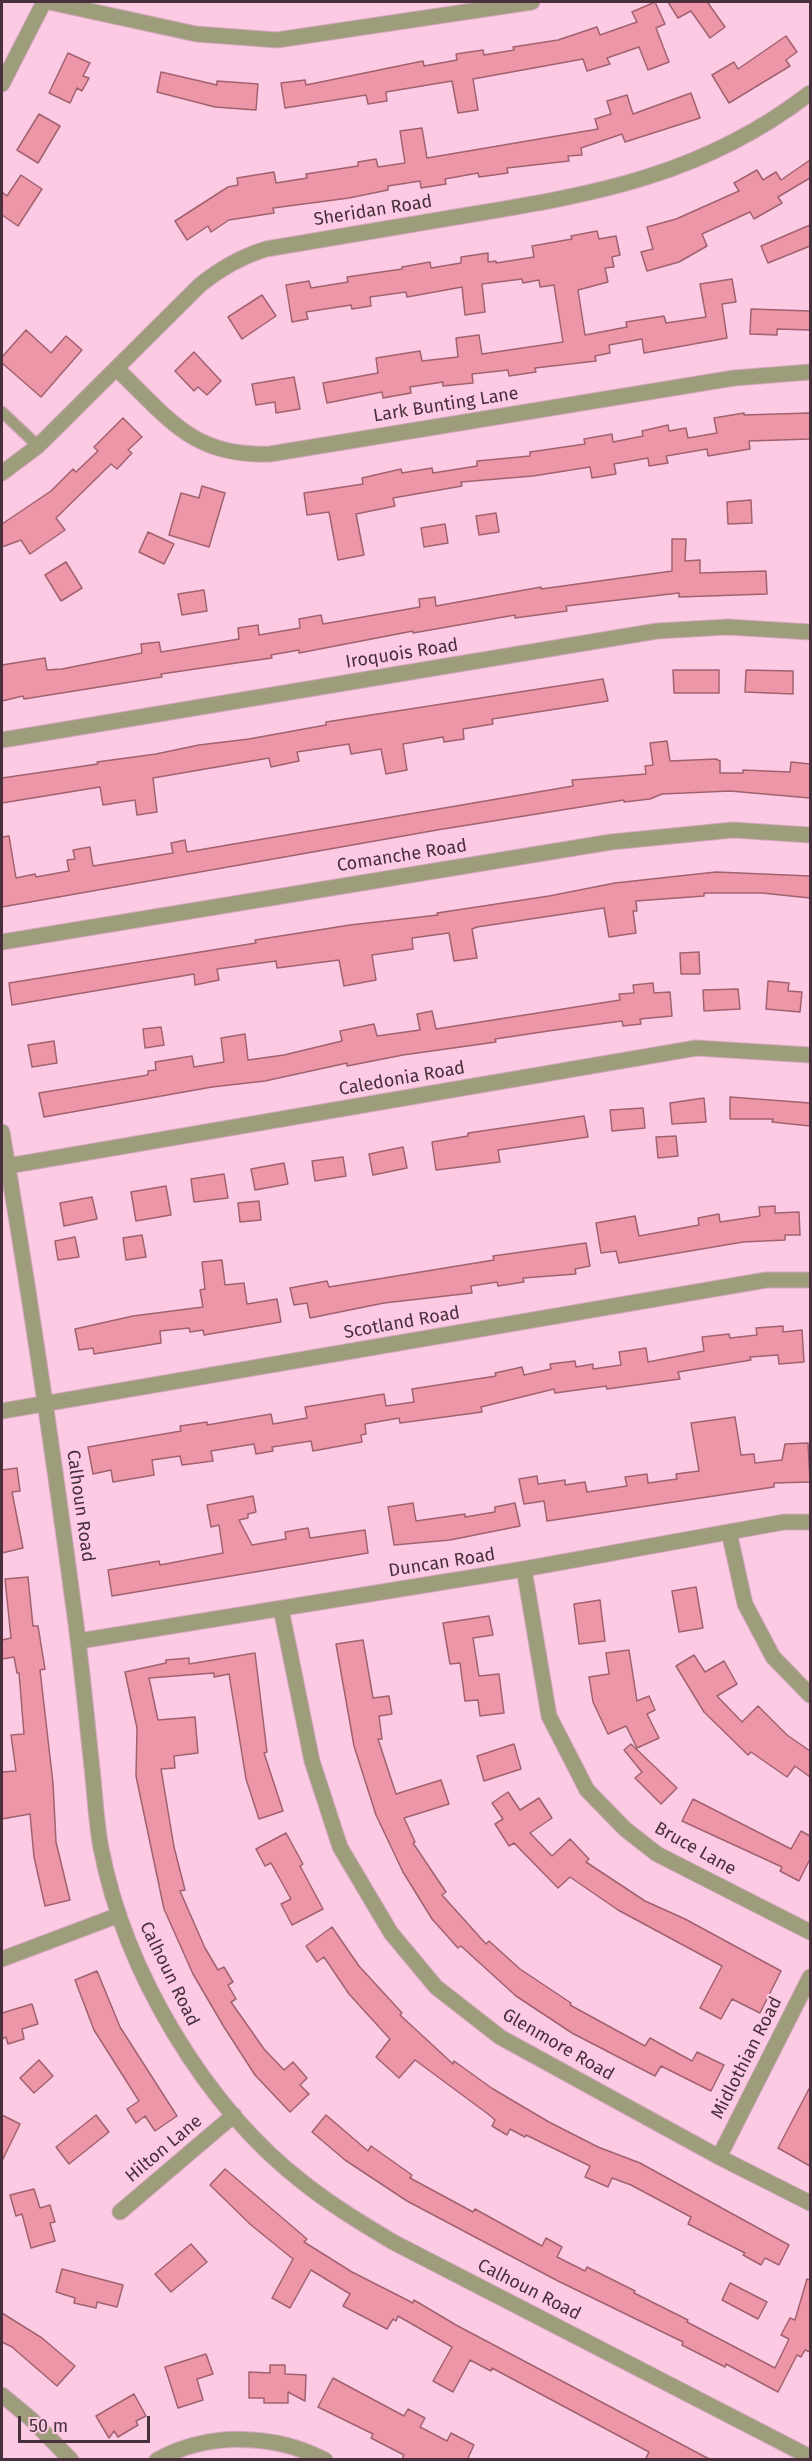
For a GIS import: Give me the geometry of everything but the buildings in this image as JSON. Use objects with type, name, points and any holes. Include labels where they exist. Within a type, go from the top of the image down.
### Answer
[{"type":"street","points":[[2,84],[44,2]]},
{"type":"street","points":[[49,2],[196,34],[277,40],[532,2]]},
{"type":"street","name":"Sheridan Road","points":[[2,473],[38,446],[200,285],[223,267],[243,256],[266,249],[610,190],[700,158],[763,127],[810,93]]},
{"type":"street","name":"Lark Bunting Lane","points":[[117,369],[181,431],[207,447],[240,455],[281,452],[734,378],[810,372]]},
{"type":"street","name":"Iroquois Road","points":[[2,740],[657,631],[728,627],[810,632]]},
{"type":"street","name":"Comanche Road","points":[[2,942],[611,842],[733,830],[810,835]]},
{"type":"street","name":"Caledonia Road","points":[[4,1166],[696,1048],[810,1055]]},
{"type":"street","name":"Calhoun Road","points":[[2,1132],[4,1166],[46,1404],[79,1641],[100,1845],[119,1915],[157,2003],[189,2056],[234,2115],[264,2148],[304,2183],[393,2242],[810,2457]]},
{"type":"street","name":"Scotland Road","points":[[2,1411],[766,1280],[810,1280]]},
{"type":"street","name":"Duncan Road","points":[[79,1641],[524,1569],[784,1522],[810,1522]]},
{"type":"street","points":[[729,1532],[745,1604],[773,1657],[810,1695]]},
{"type":"street","name":"Bruce Lane","points":[[524,1569],[549,1716],[587,1790],[625,1829],[657,1854],[810,1932]]},
{"type":"street","name":"Glenmore Road","points":[[281,1609],[312,1761],[340,1847],[391,1933],[436,1987],[500,2037],[810,2204]]},
{"type":"street","points":[[2,1959],[119,1915]]},
{"type":"street","name":"Midlothian Road","points":[[719,2157],[810,1977]]},
{"type":"street","name":"Hilton Lane","points":[[120,2212],[234,2115]]},
{"type":"street","points":[[2,2395],[31,2419],[71,2460]]},
{"type":"street","points":[[157,2460],[199,2444],[230,2439],[258,2440],[286,2445],[325,2460]]},
{"type":"lane","points":[[2,412],[38,446]]}]
